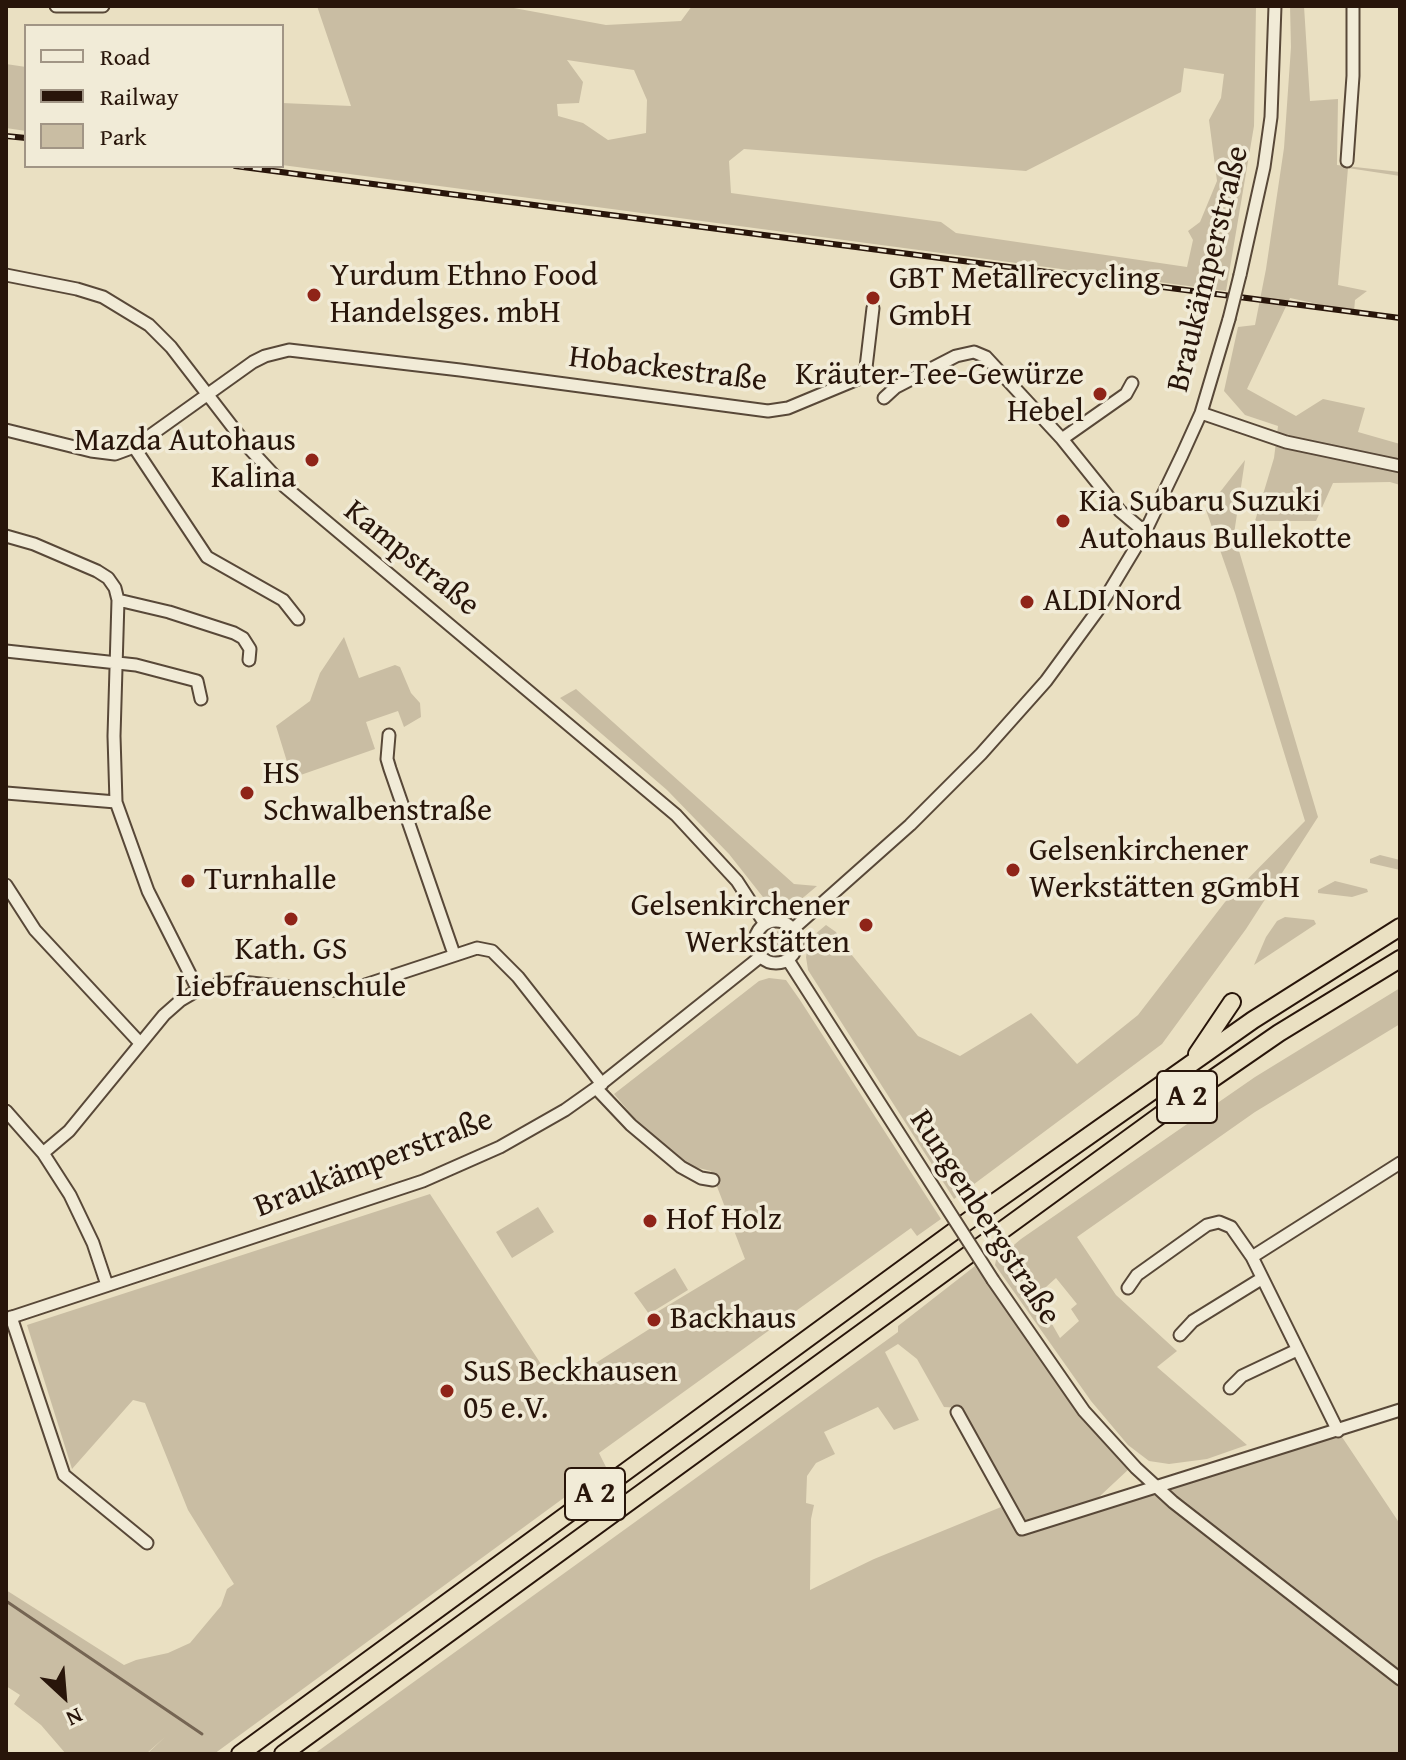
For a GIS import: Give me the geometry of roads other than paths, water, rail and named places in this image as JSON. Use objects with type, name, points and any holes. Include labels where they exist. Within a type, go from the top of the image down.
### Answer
[{"type":"highway","name":"A 2","points":[[240,1754],[937,1243],[1191,1062],[1400,927]]},
{"type":"highway","name":"A 2","points":[[283,1754],[1166,1111],[1279,1033],[1400,959]]},
{"type":"highway","points":[[1191,1062],[1232,1002]]},
{"type":"street","points":[[56,6],[103,6]]},
{"type":"street","name":"Braukämperstraße","points":[[793,929],[910,825],[1015,718],[1098,610],[1145,532],[1201,413],[1240,275],[1264,167],[1271,117],[1275,6]]},
{"type":"street","points":[[1347,161],[1353,76],[1353,6]]},
{"type":"street","name":"Kampstraße","points":[[6,275],[77,289],[121,306],[149,325],[171,347],[248,447],[284,486],[676,815],[737,881],[765,924]]},
{"type":"street","name":"Hobackestraße","points":[[6,430],[115,454],[134,447],[253,362],[289,350],[768,411],[788,408],[865,376],[873,308]]},
{"type":"street","points":[[884,398],[896,387],[956,356],[974,352],[986,357],[1062,439],[1120,511],[1145,532]]},
{"type":"street","name":"Braukämperstraße","points":[[1062,439],[1126,394],[1132,383]]},
{"type":"street","points":[[1201,413],[1286,442],[1400,466]]},
{"type":"street","points":[[134,447],[207,557],[283,600],[298,619]]},
{"type":"street","points":[[6,536],[34,544],[97,571],[108,578],[115,588],[118,600],[116,802],[148,891],[198,990]]},
{"type":"street","points":[[118,600],[169,612],[234,633],[243,638],[250,649],[249,660]]},
{"type":"street","points":[[6,651],[136,665],[197,681],[201,699]]},
{"type":"street","points":[[389,735],[387,759],[454,954]]},
{"type":"street","points":[[6,793],[116,802]]},
{"type":"street","points":[[6,885],[35,930],[140,1043]]},
{"type":"street","points":[[782,922],[793,929],[797,944],[788,960],[771,963],[760,957],[755,948],[755,936],[765,924],[782,922]]},
{"type":"street","points":[[43,1153],[69,1131],[172,1007],[198,990],[242,982],[325,991],[345,989],[477,948],[492,951],[533,994],[631,1125],[681,1167],[701,1178],[713,1180]]},
{"type":"street","name":"Braukämperstraße","points":[[9,1318],[356,1204],[449,1170],[530,1131],[599,1086],[760,957]]},
{"type":"street","name":"Rungenbergstraße","points":[[788,960],[993,1280],[1084,1411],[1111,1444],[1173,1502],[1400,1679]]},
{"type":"street","points":[[6,1111],[43,1153],[63,1183],[82,1219],[107,1285]]},
{"type":"street","points":[[1252,1257],[1398,1169]]},
{"type":"street","points":[[1128,1288],[1137,1275],[1207,1225],[1219,1222],[1231,1227],[1252,1257],[1338,1431]]},
{"type":"street","points":[[1180,1335],[1193,1321],[1261,1279]]},
{"type":"street","points":[[9,1318],[64,1475],[147,1543]]},
{"type":"street","points":[[1230,1388],[1242,1376],[1297,1350]]},
{"type":"street","points":[[957,1412],[1022,1529],[1400,1410]]},
{"type":"waterway","points":[[6,1601],[202,1734]]},
{"type":"railway","points":[[6,136],[24,138]]},
{"type":"railway","points":[[250,168],[1400,318]]},
{"type":"place","name":"Yurdum Ethno Food Handelsges. mbH","points":[[314,295]]},
{"type":"place","name":"GBT Metallrecycling GmbH","points":[[873,298]]},
{"type":"place","name":"Kräuter-Tee-Gewürze Hebel","points":[[1100,394]]},
{"type":"place","name":"Mazda Autohaus Kalina","points":[[312,460]]},
{"type":"place","name":"Kia Subaru Suzuki Autohaus Bullekotte","points":[[1063,521]]},
{"type":"place","name":"ALDI Nord","points":[[1027,602]]},
{"type":"place","name":"HS Schwalbenstraße","points":[[247,793]]},
{"type":"place","name":"Gelsenkirchener Werkstätten gGmbH","points":[[1013,870]]},
{"type":"place","name":"Turnhalle","points":[[188,881]]},
{"type":"place","name":"Kath. GS Liebfrauenschule","points":[[291,919]]},
{"type":"place","name":"Gelsenkirchener Werkstätten","points":[[866,925]]},
{"type":"place","name":"Hof Holz","points":[[650,1221]]},
{"type":"place","name":"Backhaus","points":[[654,1320]]},
{"type":"place","name":"SuS Beckhausen 05 e.V.","points":[[447,1391]]}]
